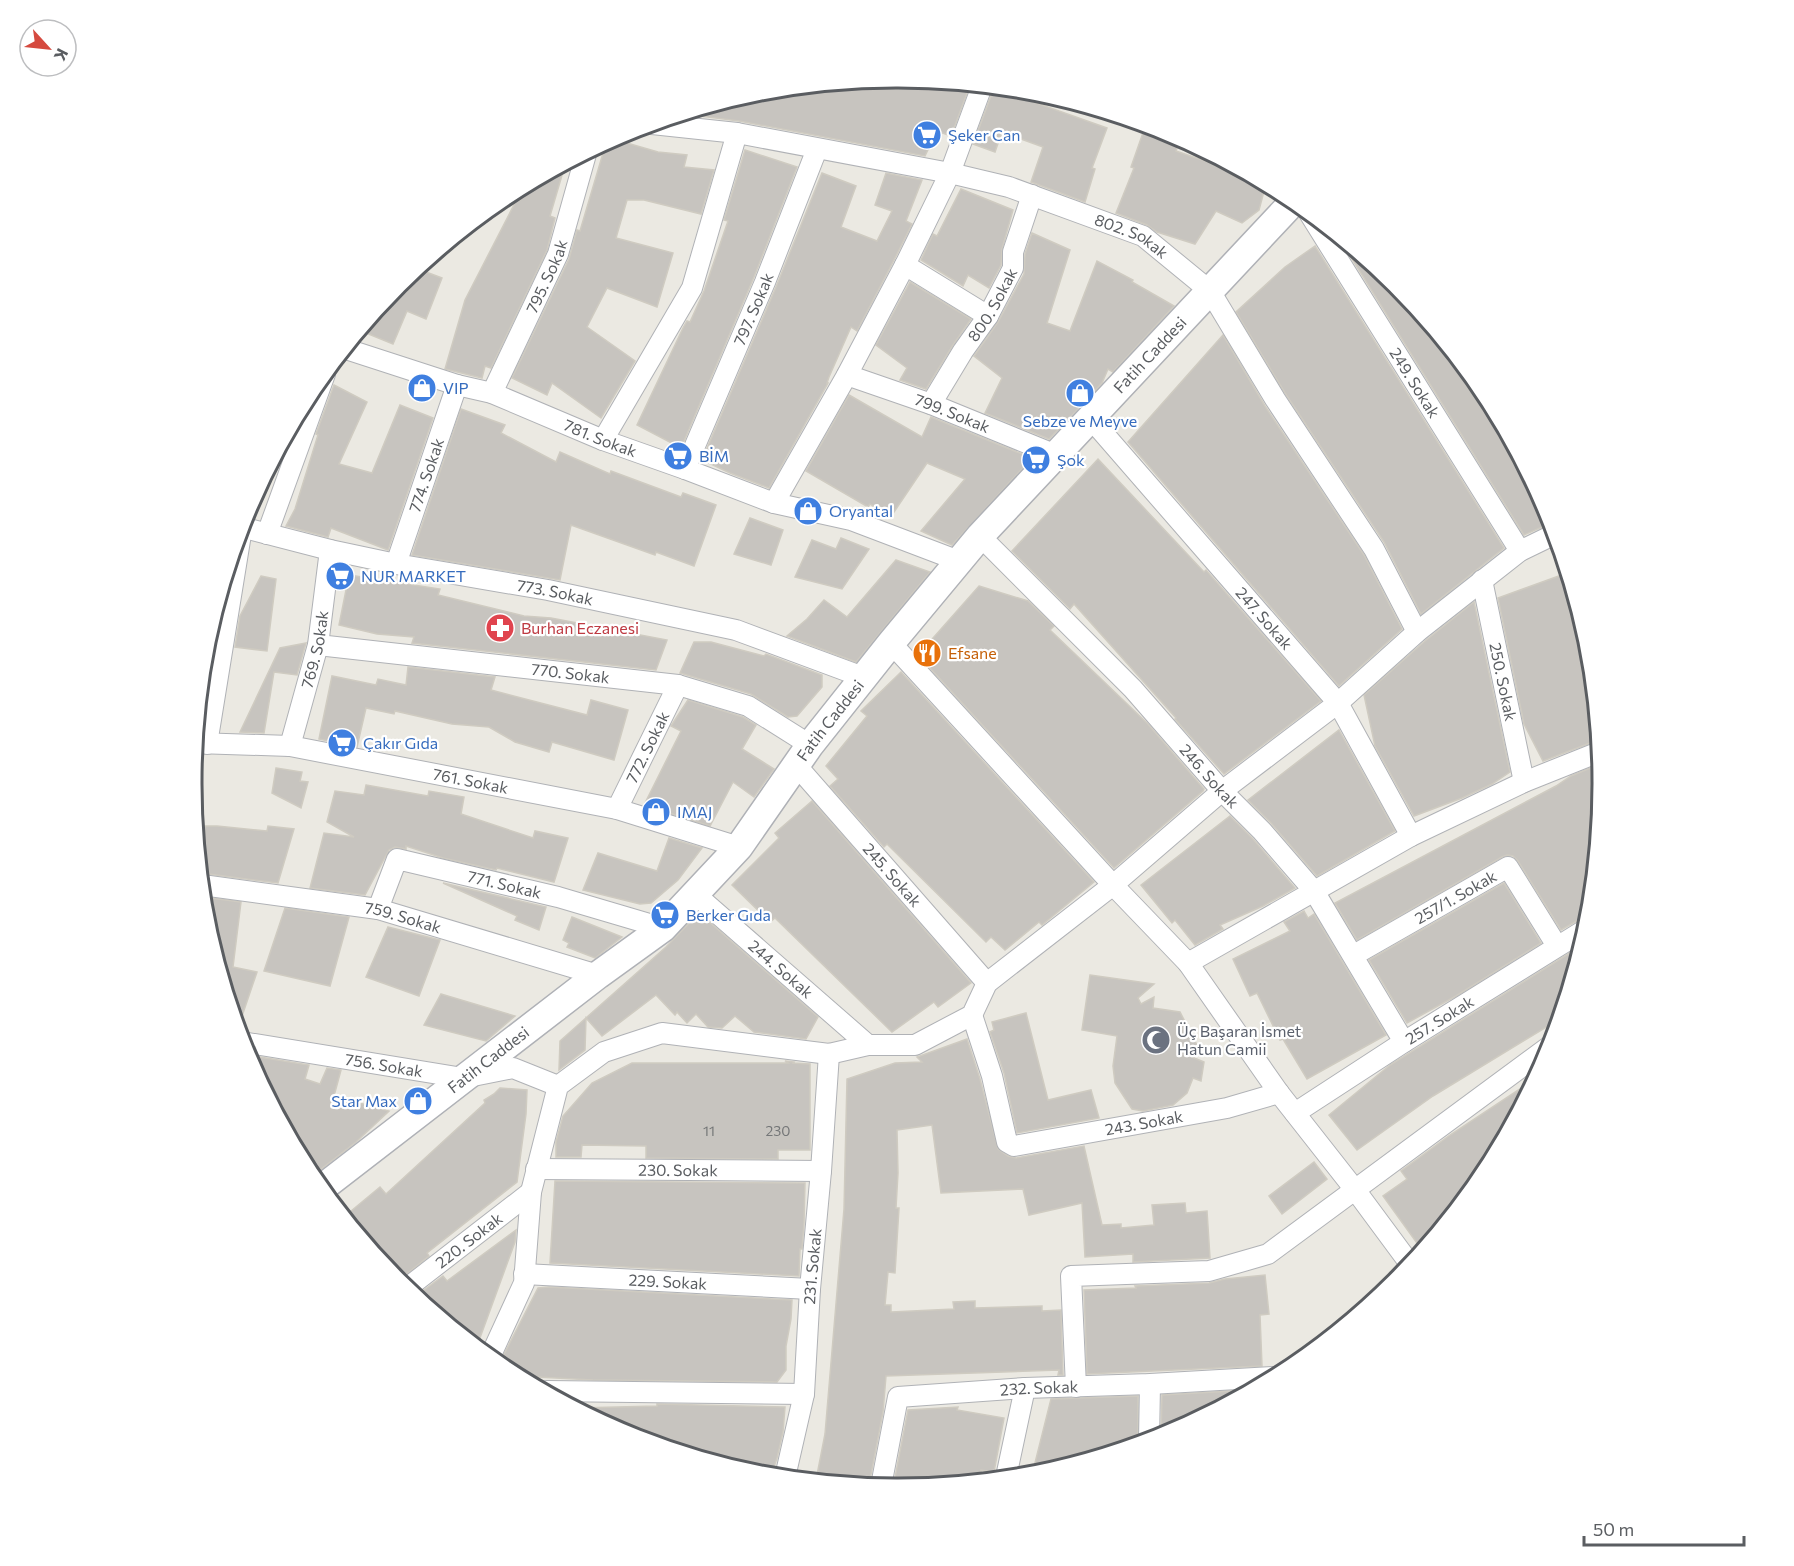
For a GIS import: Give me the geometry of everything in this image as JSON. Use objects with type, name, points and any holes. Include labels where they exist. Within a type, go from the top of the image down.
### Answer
[{"type":"main road","name":"Fatih Caddesi","points":[[329,1182],[598,975],[663,928],[739,846],[803,755],[863,677],[980,536],[1287,209]]},
{"type":"street","points":[[774,502],[847,375],[905,265],[950,173],[979,93]]},
{"type":"street","name":"802. Sokak","points":[[671,126],[785,141],[950,173],[1009,187],[1143,236],[1210,291],[1275,399],[1374,549],[1416,632]]},
{"type":"street","points":[[603,440],[692,288],[737,133]]},
{"type":"street","name":"797. Sokak","points":[[685,469],[765,282],[817,149]]},
{"type":"street","name":"795. Sokak","points":[[492,393],[558,254],[583,164]]},
{"type":"street","name":"800. Sokak","points":[[931,404],[963,351],[988,316],[1013,268],[1013,252],[1032,195]]},
{"type":"street","name":"249. Sokak","points":[[1322,233],[1520,551]]},
{"type":"street","points":[[905,265],[988,316]]},
{"type":"street","name":"781. Sokak","points":[[353,352],[457,385],[492,393],[603,440],[774,502],[851,520],[959,561]]},
{"type":"street","name":"799. Sokak","points":[[847,375],[931,404],[1056,455]]},
{"type":"street","name":"774. Sokak","points":[[396,564],[457,385]]},
{"type":"street","name":"247. Sokak","points":[[1091,419],[1338,703],[1411,836]]},
{"type":"street","points":[[267,534],[296,436]]},
{"type":"street","name":"773. Sokak","points":[[250,529],[396,564],[548,590],[736,630],[863,677]]},
{"type":"street","name":"246. Sokak","points":[[980,536],[1133,689],[1314,891],[1404,1042]]},
{"type":"street","points":[[494,1348],[524,1283],[531,1192],[558,1086],[604,1052],[662,1032],[829,1054],[868,1045],[915,1045],[972,1015],[987,983],[1113,885],[1222,791],[1338,703],[1416,632],[1520,551],[1547,538]]},
{"type":"street","name":"769. Sokak","points":[[290,746],[318,645],[330,550]]},
{"type":"street","name":"250. Sokak","points":[[1482,580],[1524,782]]},
{"type":"street","points":[[205,727],[231,587]]},
{"type":"street","points":[[891,643],[1113,885],[1188,963],[1279,1093],[1404,1256]]},
{"type":"street","name":"770. Sokak","points":[[318,645],[678,685],[748,706],[803,755]]},
{"type":"street","name":"772. Sokak","points":[[617,809],[678,685]]},
{"type":"street","name":"761. Sokak","points":[[204,743],[290,746],[617,809],[739,846]]},
{"type":"street","name":"245. Sokak","points":[[803,755],[987,983]]},
{"type":"street","points":[[1188,963],[1411,836],[1524,782],[1591,755]]},
{"type":"street","name":"771. Sokak","points":[[378,909],[397,859],[558,897],[663,928]]},
{"type":"street","name":"257/1. Sokak","points":[[1354,955],[1508,867],[1557,946]]},
{"type":"street","name":"759. Sokak","points":[[210,886],[378,909],[598,975]]},
{"type":"street","name":"244. Sokak","points":[[696,894],[868,1045]]},
{"type":"street","name":"257. Sokak","points":[[1295,1113],[1574,936]]},
{"type":"street","name":"243. Sokak","points":[[972,1015],[992,1076],[1007,1142],[1014,1146],[1227,1108],[1279,1093]]},
{"type":"street","name":"756. Sokak","points":[[253,1044],[463,1078],[513,1068],[558,1086]]},
{"type":"street","name":"231. Sokak","points":[[787,1469],[804,1394],[829,1054]]},
{"type":"street","points":[[1076,1387],[1071,1276],[1209,1271],[1268,1254],[1535,1057]]},
{"type":"street","name":"230. Sokak","points":[[536,1169],[821,1171]]},
{"type":"street","name":"220. Sokak","points":[[415,1282],[531,1192]]},
{"type":"street","name":"229. Sokak","points":[[524,1274],[810,1289]]},
{"type":"street","name":"232. Sokak","points":[[883,1477],[898,1397],[1025,1388],[1254,1378]]},
{"type":"street","points":[[1149,1430],[1150,1384]]},
{"type":"street","points":[[1008,1468],[1025,1388]]},
{"type":"street","points":[[563,1391],[804,1394]]},
{"type":"building","points":[[897,88],[967,92],[951,136],[937,131],[925,156],[703,116],[806,94]]},
{"type":"building","points":[[992,95],[1036,103],[1107,128],[1092,168],[1095,169],[1085,202],[1031,182],[1043,147],[1002,132],[995,152],[973,144]]},
{"type":"building","points":[[1143,133],[1177,148],[1176,151],[1207,162],[1263,194],[1259,210],[1242,223],[1216,211],[1195,244],[1157,232],[1147,225],[1116,213],[1134,168],[1131,167]]},
{"type":"building","points":[[627,143],[658,152],[687,155],[684,167],[714,170],[701,214],[644,200],[627,200],[616,238],[673,253],[657,307],[607,288],[587,327],[635,361],[601,418],[552,383],[547,395],[512,378],[569,259],[577,230],[580,231],[603,154]]},
{"type":"building","points":[[745,150],[797,167],[754,277],[681,448],[637,425],[683,328],[687,321],[690,322],[704,291],[728,221],[724,220]]},
{"type":"building","points":[[822,173],[856,186],[841,227],[877,241],[892,211],[875,205],[886,173],[922,180],[906,221],[912,224],[857,331],[851,327],[828,383],[769,488],[702,460]]},
{"type":"building","points":[[562,175],[550,216],[555,218],[547,250],[491,368],[485,366],[482,378],[445,369],[465,300],[515,204]]},
{"type":"building","points":[[961,189],[1013,210],[1002,249],[1001,265],[989,288],[968,275],[963,286],[921,260],[933,234],[937,236]]},
{"type":"building","points":[[1032,233],[1070,250],[1047,323],[1070,331],[1097,261],[1174,306],[1113,372],[1108,369],[1102,383],[1083,403],[1081,402],[1077,410],[1049,439],[985,413],[1002,378],[974,356],[998,322],[1024,274],[1025,254]]},
{"type":"building","points":[[1315,246],[1504,548],[1421,614],[1384,542],[1285,393],[1236,312],[1285,267]]},
{"type":"building","points":[[1352,258],[1419,325],[1474,397],[1520,476],[1543,527],[1524,535]]},
{"type":"building","points":[[427,272],[442,278],[426,319],[407,311],[393,344],[368,334]]},
{"type":"building","points":[[910,282],[971,319],[926,389],[900,380],[907,368],[876,345]]},
{"type":"building","points":[[1223,335],[1265,406],[1364,555],[1402,629],[1339,686],[1128,442]]},
{"type":"building","points":[[334,385],[367,402],[339,464],[372,473],[400,405],[433,418],[388,550],[331,528],[328,537],[286,526],[295,509],[318,435],[316,434]]},
{"type":"building","points":[[849,395],[922,437],[931,417],[1032,458],[952,545],[921,531],[965,479],[927,463],[890,518],[870,504],[868,507],[806,471]]},
{"type":"building","points":[[461,409],[505,425],[501,433],[556,462],[560,452],[610,474],[611,471],[681,497],[683,493],[716,505],[694,566],[656,552],[655,555],[571,525],[560,580],[412,555]]},
{"type":"building","points":[[1098,459],[1204,572],[1206,570],[1321,701],[1224,774],[1074,604],[1070,609],[1012,551]]},
{"type":"building","points":[[750,518],[783,530],[771,565],[734,554]]},
{"type":"building","points":[[841,538],[869,549],[842,589],[795,577],[812,540],[836,549]]},
{"type":"building","points":[[896,560],[930,572],[856,662],[787,636],[824,600],[847,617]]},
{"type":"building","points":[[349,575],[440,589],[438,595],[524,616],[551,618],[667,640],[656,670],[412,643],[414,637],[377,634],[339,625]]},
{"type":"building","points":[[261,576],[276,579],[267,651],[235,647],[240,616]]},
{"type":"building","points":[[1560,576],[1578,648],[1586,692],[1590,743],[1543,761],[1524,724],[1498,598]]},
{"type":"building","points":[[979,586],[1028,601],[1054,626],[1050,630],[1147,723],[1204,789],[1114,868],[918,655]]},
{"type":"building","points":[[1474,602],[1510,772],[1492,784],[1462,798],[1414,816],[1375,746],[1364,695],[1425,641]]},
{"type":"building","points":[[694,642],[711,642],[764,656],[766,654],[822,675],[822,687],[797,716],[788,717],[751,694],[680,673]]},
{"type":"building","points":[[306,643],[297,675],[274,672],[264,733],[240,732],[280,648]]},
{"type":"building","points":[[408,667],[495,677],[491,690],[587,715],[591,700],[628,710],[614,760],[552,742],[549,752],[515,742],[489,727],[452,724],[395,711],[394,714],[366,708],[357,747],[319,739],[332,676],[376,685],[378,679],[406,685]]},
{"type":"building","points":[[901,672],[1094,882],[1042,925],[1039,922],[1005,950],[991,937],[986,942],[887,844],[884,847],[830,786],[838,779],[826,766],[867,716],[861,711]]},
{"type":"building","points":[[688,700],[743,717],[756,725],[742,749],[774,769],[754,797],[733,782],[710,826],[644,805],[681,731],[671,726]]},
{"type":"building","points":[[1339,730],[1395,831],[1317,876],[1248,800]]},
{"type":"building","points":[[276,768],[302,772],[300,781],[308,782],[301,808],[272,793]]},
{"type":"building","points":[[1591,768],[1586,874],[1577,920],[1561,930],[1518,861],[1513,856],[1507,855],[1357,940],[1335,903],[1571,776]]},
{"type":"building","points":[[366,785],[428,796],[429,791],[464,797],[461,814],[533,838],[535,831],[568,838],[554,882],[443,858],[406,846],[406,849],[395,847],[389,850],[365,895],[310,888],[324,833],[354,837],[327,822],[335,791],[364,795]]},
{"type":"building","points":[[812,801],[971,983],[938,1007],[934,1002],[892,1032],[775,918],[770,922],[732,885],[779,838],[775,833]]},
{"type":"building","points":[[1230,816],[1295,888],[1263,906],[1220,925],[1223,929],[1195,945],[1175,920],[1172,923],[1141,885]]},
{"type":"building","points":[[204,826],[267,831],[268,826],[294,829],[278,883],[208,874]]},
{"type":"building","points":[[669,838],[702,848],[678,880],[651,903],[640,904],[583,890],[598,853],[657,871]]},
{"type":"building","points":[[443,883],[546,907],[539,930],[515,920],[517,916]]},
{"type":"building","points":[[1504,883],[1541,943],[1456,996],[1407,1023],[1369,960]]},
{"type":"building","points":[[212,898],[241,902],[233,967],[257,972],[242,1015],[226,963]]},
{"type":"building","points":[[285,908],[349,917],[330,986],[264,971]]},
{"type":"building","points":[[1304,911],[1308,918],[1314,914],[1386,1035],[1307,1079],[1283,1039],[1280,1040],[1257,993],[1250,996],[1233,959],[1290,931],[1284,922]]},
{"type":"building","points":[[699,913],[818,1017],[806,1039],[754,1032],[735,1016],[722,1028],[708,1027],[696,1014],[687,1023],[677,1012],[675,1015],[656,995],[602,1036],[586,1018],[585,1050],[559,1070],[560,1041],[666,947]]},
{"type":"building","points":[[572,917],[622,937],[595,958],[567,947],[569,943],[563,940]]},
{"type":"building","points":[[388,927],[440,940],[419,996],[366,977]]},
{"type":"building","points":[[1570,953],[1547,1026],[1433,1096],[1357,1150],[1329,1115],[1390,1065]]},
{"type":"building","name":"Üç Başaran İsmet Hatun Camii","points":[[1090,975],[1154,984],[1138,998],[1141,1004],[1154,997],[1153,1008],[1180,1012],[1197,1045],[1192,1057],[1204,1062],[1201,1081],[1193,1078],[1187,1093],[1173,1105],[1143,1111],[1132,1109],[1115,1083],[1113,1066],[1117,1036],[1082,1030]]},
{"type":"building","points":[[441,994],[515,1016],[486,1041],[424,1025]]},
{"type":"building","points":[[1026,1013],[1048,1100],[1091,1090],[1099,1118],[1017,1133],[1004,1073],[990,1032],[994,1030],[992,1022]]},
{"type":"building","points":[[967,1039],[998,1149],[1016,1158],[1084,1146],[1102,1225],[1121,1224],[1121,1228],[1154,1225],[1152,1205],[1185,1203],[1186,1213],[1207,1211],[1210,1258],[1133,1262],[1133,1254],[1085,1257],[1082,1203],[1029,1215],[1023,1189],[941,1193],[932,1125],[897,1130],[896,1208],[899,1208],[895,1273],[888,1272],[885,1305],[891,1305],[891,1312],[954,1309],[953,1302],[975,1301],[975,1308],[1042,1306],[1042,1311],[1061,1310],[1063,1375],[1058,1375],[1059,1370],[886,1376],[883,1412],[871,1477],[817,1473],[825,1434],[844,1209],[847,1079],[895,1063],[922,1062],[917,1057]]},
{"type":"building","points":[[259,1057],[309,1065],[305,1079],[320,1084],[327,1068],[341,1070],[334,1096],[389,1111],[356,1142],[320,1170],[274,1090]]},
{"type":"building","points":[[785,1061],[810,1064],[810,1150],[778,1150],[778,1159],[646,1158],[646,1146],[582,1145],[581,1157],[556,1157],[556,1142],[563,1116],[592,1083],[632,1063],[788,1063]]},
{"type":"building","points":[[500,1088],[527,1090],[517,1182],[427,1253],[429,1256],[406,1274],[351,1211],[380,1187],[386,1194],[485,1103],[484,1100]]},
{"type":"building","points":[[1521,1088],[1474,1169],[1448,1206],[1417,1243],[1383,1196],[1407,1179],[1401,1171],[1450,1135]]},
{"type":"building","points":[[1314,1162],[1327,1179],[1282,1214],[1269,1196]]},
{"type":"building","points":[[555,1181],[805,1183],[799,1276],[550,1263]]},
{"type":"building","points":[[516,1230],[515,1242],[480,1338],[424,1290],[443,1276],[447,1281]]},
{"type":"building","points":[[1265,1275],[1269,1314],[1260,1315],[1262,1366],[1087,1374],[1084,1290],[1209,1283]]},
{"type":"building","points":[[538,1288],[792,1300],[786,1346],[786,1370],[777,1382],[539,1377],[504,1355]]},
{"type":"building","points":[[1231,1391],[1161,1426],[1162,1395]]},
{"type":"building","points":[[1138,1396],[1138,1434],[1077,1454],[1035,1463],[1051,1399]]},
{"type":"building","points":[[657,1404],[785,1407],[783,1432],[774,1466],[717,1454],[674,1441],[594,1408],[657,1406]]},
{"type":"building","points":[[958,1407],[957,1410],[1004,1418],[994,1471],[981,1470],[981,1473],[895,1478],[908,1410]]},
{"type":"place","name":"Şeker Can","points":[[927,135]]},
{"type":"place","name":"VIP","points":[[422,388]]},
{"type":"place","name":"Sebze ve Meyve","points":[[1080,393]]},
{"type":"place","name":"BİM","points":[[678,456]]},
{"type":"place","name":"Şok","points":[[1036,460]]},
{"type":"place","name":"Oryantal","points":[[808,511]]},
{"type":"place","name":"NUR MARKET","points":[[340,576]]},
{"type":"place","name":"Burhan Eczanesi","points":[[500,628]]},
{"type":"place","name":"Efsane","points":[[927,653]]},
{"type":"place","name":"Çakır Gıda","points":[[342,743]]},
{"type":"place","name":"IMAJ","points":[[656,812]]},
{"type":"place","name":"Berker Gıda","points":[[665,915]]},
{"type":"place","name":"Üç Başaran İsmet Hatun Camii","points":[[1156,1040]]},
{"type":"place","name":"Star Max","points":[[418,1101]]}]
